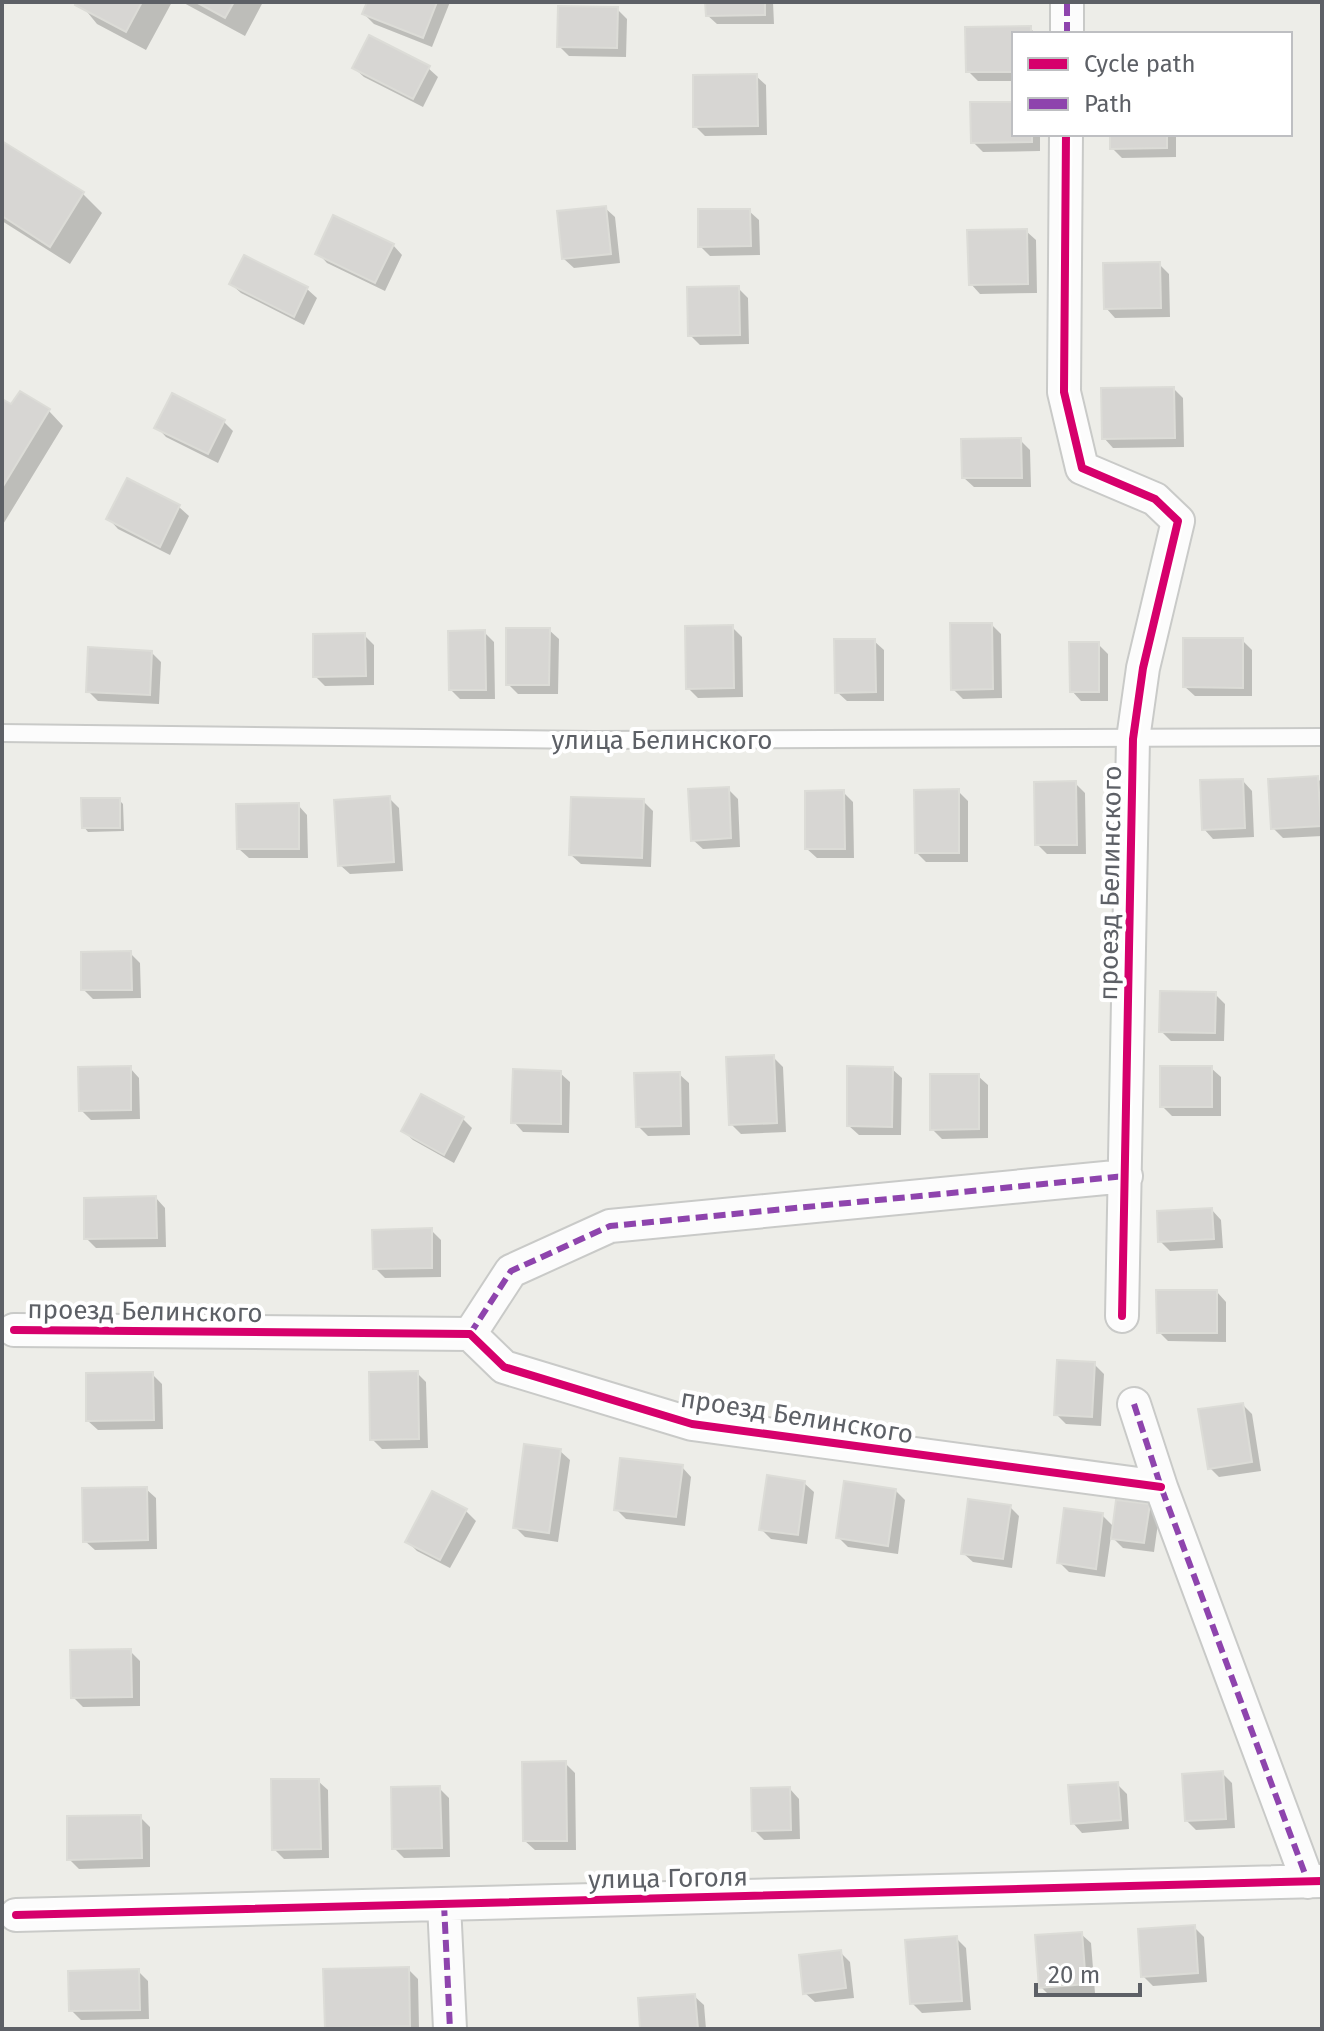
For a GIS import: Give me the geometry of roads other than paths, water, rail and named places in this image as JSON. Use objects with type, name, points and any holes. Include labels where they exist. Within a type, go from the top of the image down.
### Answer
[{"type":"street","points":[[1067,2],[1067,32]]},
{"type":"street","name":"проезд Белинского","points":[[1066,136],[1064,392],[1082,468],[1155,499],[1178,521],[1143,668],[1133,739],[1122,1316]]},
{"type":"street","points":[[470,1334],[511,1271],[610,1226],[1126,1176]]},
{"type":"street","name":"проезд Белинского","points":[[14,1330],[470,1334],[504,1367],[692,1424],[1161,1487]]},
{"type":"street","points":[[1134,1404],[1161,1487],[1315,1882]]},
{"type":"street","name":"улица Гоголя","points":[[16,1915],[1315,1882]]},
{"type":"street","points":[[444,1904],[450,2029]]},
{"type":"lane","name":"улица Белинского","points":[[2,733],[594,740],[1322,737]]}]
